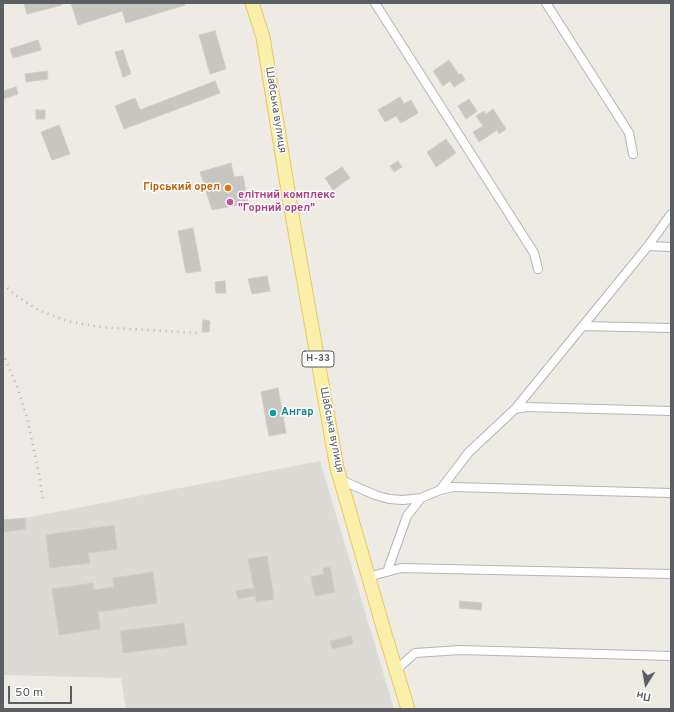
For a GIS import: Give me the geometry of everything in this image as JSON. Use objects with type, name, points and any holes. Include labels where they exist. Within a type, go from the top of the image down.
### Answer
[{"type":"main road","name":"Шабська вулиця","points":[[252,3],[263,37],[294,227],[337,468],[408,709]]},
{"type":"street","points":[[375,3],[534,253],[538,269]]},
{"type":"street","points":[[546,3],[629,133],[633,154]]},
{"type":"street","points":[[440,490],[469,452],[515,409],[648,246],[671,214]]},
{"type":"street","points":[[648,246],[671,247]]},
{"type":"street","points":[[583,326],[671,328]]},
{"type":"street","points":[[515,409],[526,407],[671,411]]},
{"type":"street","points":[[341,480],[375,495],[389,499],[403,500],[421,498],[440,490],[453,487],[671,493]]},
{"type":"street","points":[[387,572],[408,516],[421,498]]},
{"type":"street","points":[[368,577],[401,568],[671,574]]},
{"type":"street","points":[[396,670],[415,653],[460,650],[671,656]]},
{"type":"shaded area","points":[[320,461],[394,709],[126,709],[121,678],[3,675],[3,520],[25,518]]},
{"type":"building","points":[[24,3],[61,3],[62,5],[27,14]]},
{"type":"building","points":[[71,3],[184,3],[185,5],[126,23],[122,11],[78,25]]},
{"type":"building","points":[[215,31],[226,69],[210,74],[199,35]]},
{"type":"building","points":[[38,40],[41,50],[13,58],[10,49]]},
{"type":"building","points":[[123,50],[131,74],[123,77],[115,52]]},
{"type":"building","points":[[449,60],[459,75],[461,73],[465,80],[454,87],[450,81],[443,86],[433,71]]},
{"type":"building","points":[[47,71],[48,79],[26,82],[25,74]]},
{"type":"building","points":[[215,81],[220,93],[124,129],[115,106],[135,98],[140,110]]},
{"type":"building","points":[[16,87],[18,94],[3,99],[3,91]]},
{"type":"building","points":[[400,97],[404,104],[411,100],[418,113],[401,123],[396,116],[385,122],[378,110]]},
{"type":"building","points":[[469,99],[477,111],[466,119],[458,106]]},
{"type":"building","points":[[493,109],[506,129],[499,134],[497,130],[479,142],[473,132],[483,126],[476,116],[484,111],[486,114]]},
{"type":"building","points":[[36,110],[45,110],[45,119],[36,119]]},
{"type":"building","points":[[59,125],[70,154],[52,160],[41,132]]},
{"type":"building","points":[[446,139],[456,153],[436,167],[427,152]]},
{"type":"building","points":[[398,161],[402,167],[394,172],[390,166]]},
{"type":"building","points":[[231,163],[234,177],[243,176],[248,203],[212,210],[200,172]]},
{"type":"building","points":[[342,167],[350,178],[333,190],[325,178]]},
{"type":"building","points":[[193,228],[201,271],[186,273],[178,231]]},
{"type":"building","points":[[267,276],[270,291],[252,294],[248,279]]},
{"type":"building","points":[[225,281],[226,293],[216,293],[215,282]]},
{"type":"building","points":[[203,320],[210,321],[209,332],[202,332]]},
{"type":"building","name":"Ангар","points":[[278,388],[286,433],[269,436],[261,392]]},
{"type":"building","points":[[25,518],[26,529],[3,532],[3,520]]},
{"type":"building","points":[[114,525],[117,549],[88,553],[90,563],[50,568],[46,535]]},
{"type":"building","points":[[267,556],[274,599],[256,602],[255,596],[238,599],[236,591],[254,588],[248,559]]},
{"type":"building","points":[[330,567],[335,592],[315,596],[311,577],[324,574],[323,568]]},
{"type":"building","points":[[153,572],[157,603],[98,612],[100,629],[59,635],[52,589],[93,583],[94,590],[114,587],[113,578]]},
{"type":"building","points":[[460,601],[482,603],[481,610],[459,608]]},
{"type":"building","points":[[184,623],[187,645],[123,653],[120,631]]},
{"type":"building","points":[[351,636],[353,644],[332,649],[330,641]]},
{"type":"railway","points":[[3,284],[15,295],[40,311],[67,321],[99,327],[198,333]]},
{"type":"railway","points":[[3,353],[19,392],[27,418],[43,500]]},
{"type":"place","name":"Гірський орел","points":[[228,188]]},
{"type":"place","name":"елітний комплекс \"Горний орел\"","points":[[230,202]]},
{"type":"place","name":"Ангар","points":[[273,413]]}]
